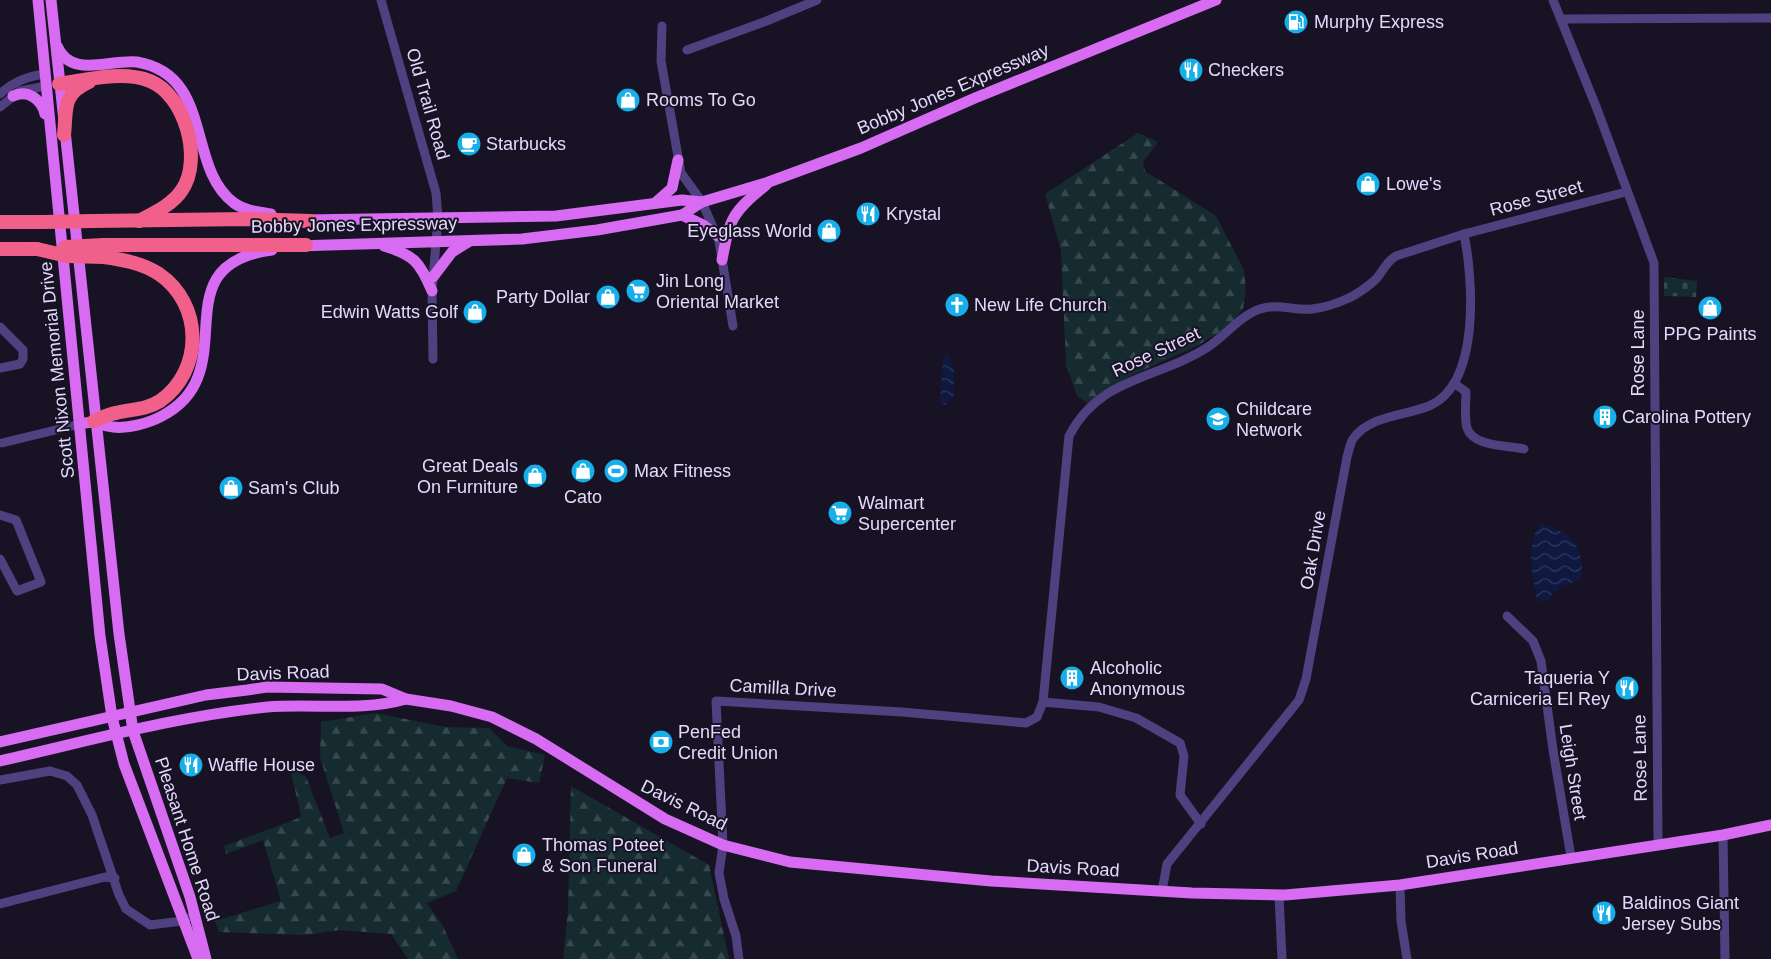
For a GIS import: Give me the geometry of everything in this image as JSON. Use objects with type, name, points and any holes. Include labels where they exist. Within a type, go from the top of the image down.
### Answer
[{"type":"highway","points":[[52,79],[93,80],[131,77],[150,81],[163,88],[173,98],[183,121],[192,157],[187,181],[177,196],[163,208],[139,222]]},
{"type":"highway","points":[[58,138],[67,101],[78,87],[93,80]]},
{"type":"highway","name":"Bobby Jones Expressway","points":[[0,222],[139,222],[248,219],[311,221]]},
{"type":"highway","name":"Bobby Jones Expressway","points":[[104,252],[306,245]]},
{"type":"highway","points":[[0,249],[37,249],[68,256],[104,252],[147,267],[169,282],[185,305],[191,318],[193,347],[189,364],[180,382],[160,401],[146,408],[116,413],[94,421]]},
{"type":"main road","name":"Scott Nixon Memorial Drive","points":[[38,0],[52,79],[58,138],[80,424],[100,636],[112,717],[117,735]]},
{"type":"main road","name":"Scott Nixon Memorial Drive","points":[[50,0],[54,40],[52,79]]},
{"type":"main road","name":"Bobby Jones Expressway","points":[[306,245],[522,239],[597,230],[682,215],[702,202],[770,181],[861,148],[982,95],[1216,0]]},
{"type":"main road","points":[[54,40],[61,55],[75,65],[137,62],[157,68],[168,75],[178,85],[191,106],[212,173],[228,197],[234,203],[252,212],[311,221]]},
{"type":"main road","points":[[52,79],[127,65],[150,68],[168,75]]},
{"type":"main road","points":[[13,96],[26,94],[38,101],[58,138]]},
{"type":"main road","name":"Scott Nixon Memorial Drive","points":[[58,138],[94,421],[118,634],[133,731]]},
{"type":"main road","points":[[653,204],[664,198],[672,188],[678,160]]},
{"type":"main road","points":[[722,260],[728,226],[732,217],[739,208],[770,181]]},
{"type":"main road","name":"Bobby Jones Expressway","points":[[311,221],[556,216],[682,200],[702,202]]},
{"type":"main road","points":[[682,215],[703,225],[718,236]]},
{"type":"main road","points":[[433,277],[452,252],[468,242]]},
{"type":"main road","points":[[372,243],[405,252],[411,256],[423,270],[432,290]]},
{"type":"main road","points":[[80,424],[94,421],[113,427],[138,424],[162,416],[172,409],[189,394],[201,371],[206,342],[207,299],[213,282],[220,271],[232,262],[249,254],[306,245]]},
{"type":"main road","name":"Davis Road","points":[[0,742],[206,695],[267,687],[382,689],[406,699],[451,706],[492,717],[536,739],[665,819],[723,844],[790,862],[854,870],[992,881],[1162,891],[1279,895],[1400,885],[1571,857],[1723,835],[1771,825]]},
{"type":"main road","name":"Davis Road","points":[[0,761],[210,715],[269,707],[384,705],[406,699]]},
{"type":"main road","name":"Pleasant Home Road","points":[[133,731],[195,914],[206,959]]},
{"type":"main road","name":"Pleasant Home Road","points":[[117,735],[124,764],[198,959]]},
{"type":"street","name":"Old Trail Road","points":[[381,0],[436,193],[438,218],[432,290],[433,359]]},
{"type":"street","points":[[687,50],[817,0]]},
{"type":"street","name":"Rose Lane","points":[[1553,0],[1597,108],[1626,192],[1652,253],[1655,275],[1658,844]]},
{"type":"street","points":[[1561,19],[1771,18]]},
{"type":"street","points":[[662,26],[661,61],[678,160],[684,179],[702,202],[718,236],[733,326]]},
{"type":"street","points":[[0,94],[18,81],[52,79]]},
{"type":"street","points":[[0,107],[13,96],[52,79]]},
{"type":"street","name":"Rose Street","points":[[1043,702],[1069,436],[1077,419],[1092,403],[1128,381],[1184,360],[1208,347],[1232,330],[1244,317],[1258,310],[1274,306],[1312,309],[1334,304],[1350,298],[1373,282],[1390,259],[1464,234],[1626,192]]},
{"type":"street","name":"Oak Drive","points":[[1162,891],[1167,864],[1300,700],[1306,679],[1347,457],[1353,439],[1368,425],[1430,406],[1450,390],[1462,368],[1470,318],[1470,267],[1464,234]]},
{"type":"street","points":[[0,327],[23,350],[23,359],[20,364],[0,368]]},
{"type":"street","points":[[1454,383],[1466,392],[1467,428],[1472,436],[1487,443],[1524,449]]},
{"type":"street","points":[[1,444],[80,424]]},
{"type":"street","points":[[0,515],[16,520],[41,582],[16,591],[0,559]]},
{"type":"street","name":"Leigh Street","points":[[1507,616],[1534,641],[1541,661],[1552,743],[1571,857]]},
{"type":"street","name":"Camilla Drive","points":[[723,844],[716,700],[902,712],[1026,723],[1037,717],[1043,702]]},
{"type":"street","points":[[1043,702],[1099,708],[1136,718],[1180,743],[1184,756],[1180,795],[1201,824]]},
{"type":"street","points":[[0,780],[50,771],[68,776],[78,785],[92,815],[126,909],[150,925],[182,921],[195,914]]},
{"type":"street","points":[[1723,835],[1725,959]]},
{"type":"street","points":[[723,844],[719,874],[736,936],[739,959]]},
{"type":"street","points":[[0,904],[105,877],[115,878]]},
{"type":"street","points":[[1400,885],[1401,921],[1406,959]]},
{"type":"street","points":[[1279,895],[1282,959]]},
{"type":"green space","points":[[1138,133],[1158,142],[1143,162],[1145,171],[1216,216],[1244,270],[1246,290],[1243,309],[1229,326],[1197,346],[1130,376],[1088,403],[1077,396],[1066,364],[1061,251],[1045,194]]},
{"type":"green space","points":[[1664,277],[1697,281],[1696,297],[1664,296]]},
{"type":"green space","points":[[376,713],[445,727],[489,728],[507,746],[545,755],[539,783],[507,778],[456,891],[427,903],[443,926],[458,959],[408,959],[391,934],[339,930],[306,935],[219,932],[215,921],[281,901],[263,840],[226,854],[224,846],[301,816],[290,768],[306,777],[330,838],[344,833],[320,757],[321,722]]},
{"type":"green space","points":[[571,786],[709,865],[729,959],[563,959],[568,910]]},
{"type":"water","points":[[943,356],[949,356],[954,370],[954,395],[946,405],[940,403]]},
{"type":"water","points":[[1540,524],[1551,527],[1568,536],[1574,542],[1581,558],[1581,579],[1558,589],[1548,601],[1537,601],[1532,571],[1531,551],[1535,532]]},
{"type":"place","name":"Murphy Express","points":[[1296,22]]},
{"type":"place","name":"Checkers","points":[[1191,70]]},
{"type":"place","name":"Rooms To Go","points":[[628,100]]},
{"type":"place","name":"Starbucks","points":[[469,144]]},
{"type":"place","name":"Lowe's","points":[[1368,184]]},
{"type":"place","name":"Krystal","points":[[868,214]]},
{"type":"place","name":"Eyeglass World","points":[[829,231]]},
{"type":"place","name":"Jin Long Oriental Market","points":[[638,291]]},
{"type":"place","name":"Party Dollar","points":[[608,297]]},
{"type":"place","name":"New Life Church","points":[[957,305]]},
{"type":"place","name":"PPG Paints","points":[[1710,308]]},
{"type":"place","name":"Edwin Watts Golf","points":[[475,312]]},
{"type":"place","name":"Carolina Pottery","points":[[1605,417]]},
{"type":"place","name":"Childcare Network","points":[[1218,419]]},
{"type":"place","name":"Cato","points":[[583,471]]},
{"type":"place","name":"Max Fitness","points":[[616,471]]},
{"type":"place","name":"Great Deals On Furniture","points":[[535,476]]},
{"type":"place","name":"Sam's Club","points":[[231,488]]},
{"type":"place","name":"Walmart Supercenter","points":[[840,513]]},
{"type":"place","name":"Alcoholic Anonymous","points":[[1072,678]]},
{"type":"place","name":"Taqueria Y Carniceria El Rey","points":[[1627,688]]},
{"type":"place","name":"PenFed Credit Union","points":[[661,742]]},
{"type":"place","name":"Waffle House","points":[[191,765]]},
{"type":"place","name":"Thomas Poteet & Son Funeral","points":[[524,855]]},
{"type":"place","name":"Baldinos Giant Jersey Subs","points":[[1604,913]]}]
